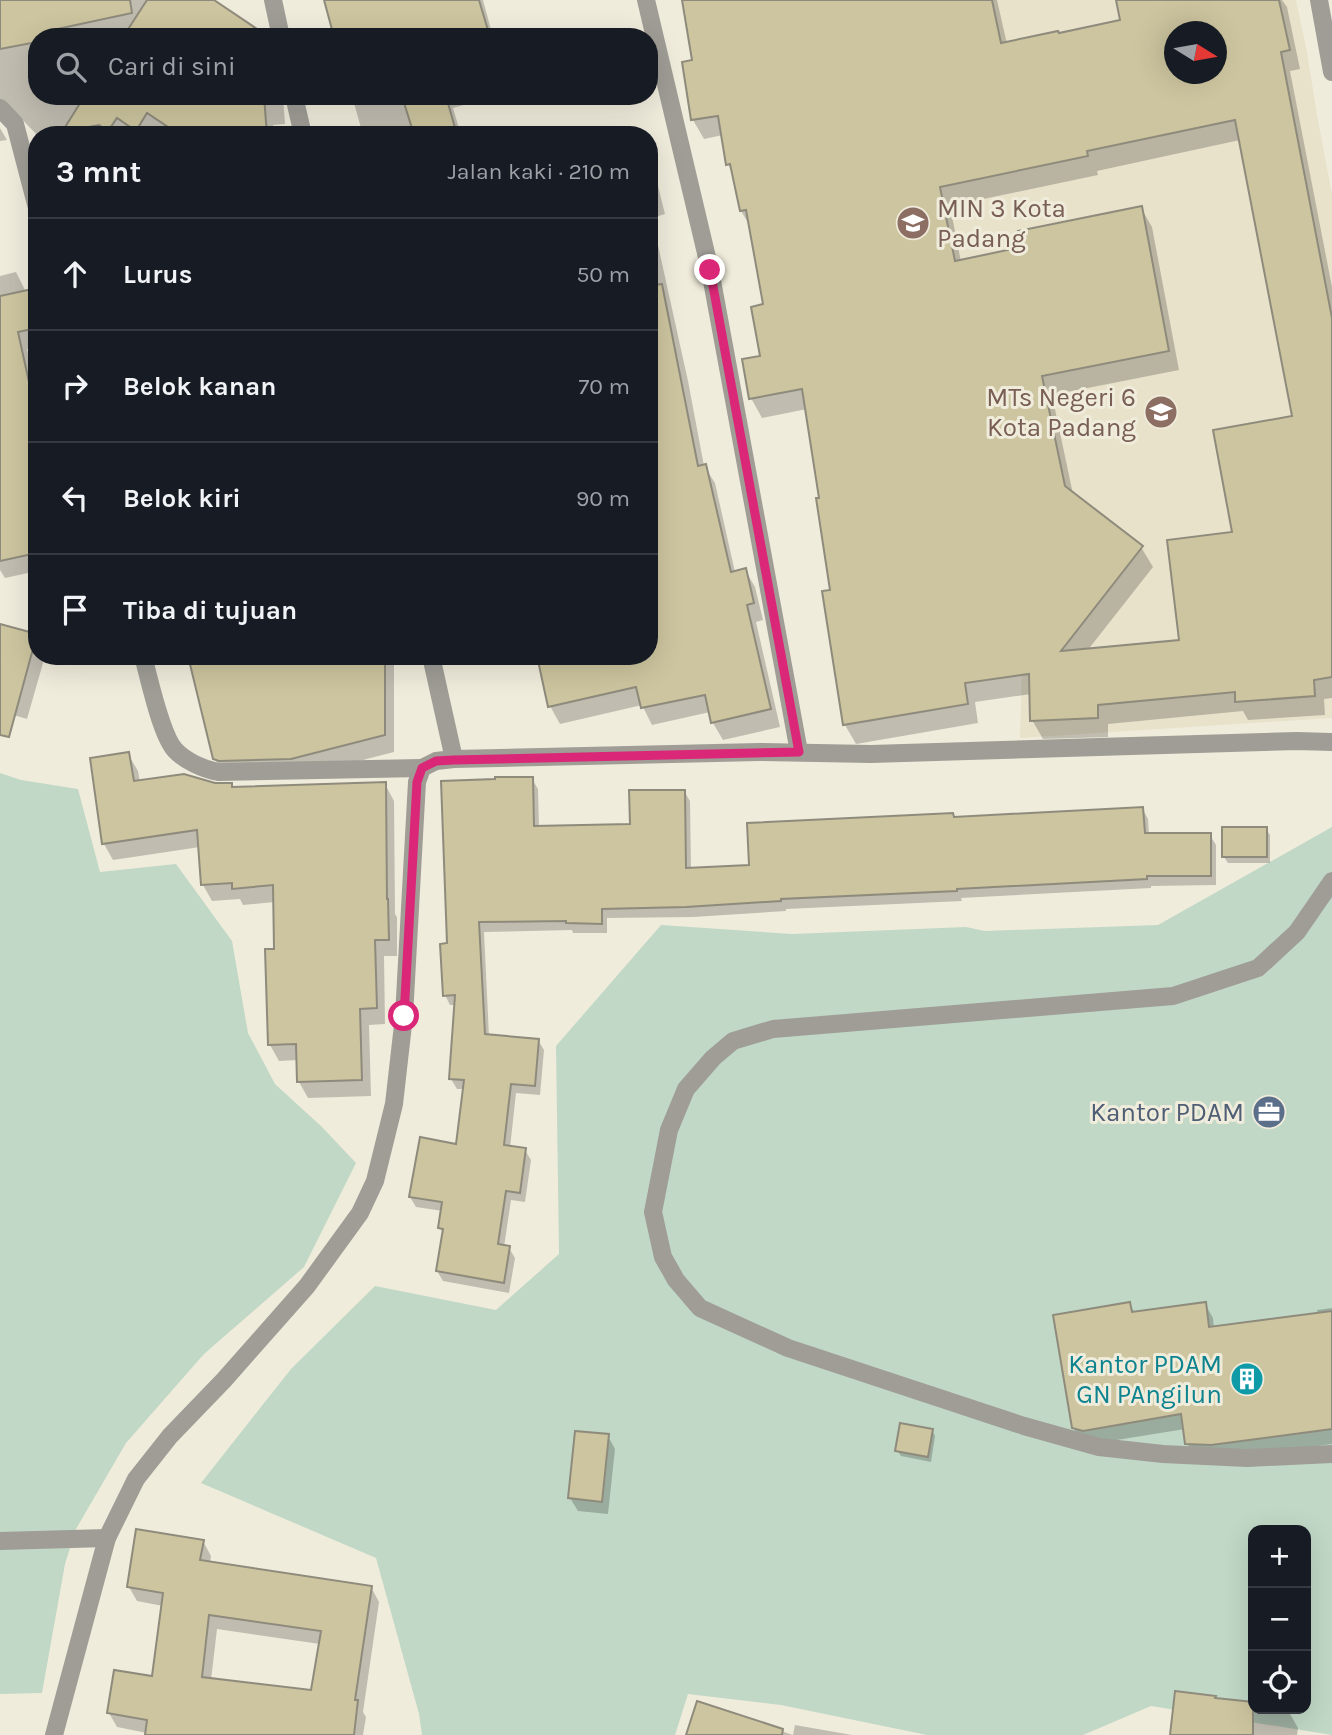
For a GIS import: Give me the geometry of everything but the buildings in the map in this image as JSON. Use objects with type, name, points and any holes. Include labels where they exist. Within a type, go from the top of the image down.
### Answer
[{"type":"street","points":[[273,0],[279,28]]},
{"type":"street","points":[[646,0],[653,28]]},
{"type":"street","points":[[1319,0],[1332,72]]},
{"type":"street","points":[[658,51],[710,270],[799,752]]},
{"type":"street","points":[[296,105],[301,126]]},
{"type":"street","points":[[0,108],[15,124],[28,174]]},
{"type":"street","points":[[145,665],[163,728],[174,749],[205,769],[218,772],[422,768],[436,761],[454,760],[799,752],[871,754],[1332,741]]},
{"type":"street","points":[[433,665],[454,760]]},
{"type":"street","points":[[54,1735],[107,1538],[136,1479],[170,1436],[224,1380],[307,1286],[360,1213],[375,1181],[394,1104],[404,1016],[417,782],[422,768]]},
{"type":"street","points":[[1332,881],[1297,932],[1258,968],[1173,996],[772,1030],[733,1041],[713,1058],[686,1089],[669,1130],[653,1212],[663,1257],[676,1280],[700,1308],[788,1348],[1024,1426],[1099,1447],[1163,1454],[1247,1458],[1332,1454]]},
{"type":"street","points":[[0,1541],[107,1538]]},
{"type":"shaded area","name":"MTs Negeri 6 Kota Padang","points":[[834,0],[1296,0],[1332,194],[1332,718],[1020,738],[1023,626]]},
{"type":"green space","points":[[0,773],[21,780],[78,789],[100,872],[176,864],[232,941],[248,1033],[275,1084],[356,1163],[304,1267],[204,1354],[126,1443],[76,1529],[65,1564],[42,1693],[0,1694]]},
{"type":"green space","points":[[1332,827],[1332,1735],[1151,1706],[1083,1735],[927,1735],[781,1705],[688,1694],[675,1735],[422,1735],[419,1714],[376,1558],[201,1483],[291,1369],[375,1286],[496,1310],[559,1254],[556,1046],[661,925],[792,934],[966,927],[985,931],[1158,925]]},
{"type":"place","name":"MIN 3 Kota Padang","points":[[913,223]]},
{"type":"place","name":"MTs Negeri 6 Kota Padang","points":[[1161,412]]},
{"type":"place","name":"Kantor PDAM","points":[[1269,1112]]},
{"type":"place","name":"Kantor PDAM GN PAngilun","points":[[1247,1379]]},
{"type":"route","points":[[404,1016],[417,782],[422,768],[436,761],[454,760],[799,752],[710,270]]}]
